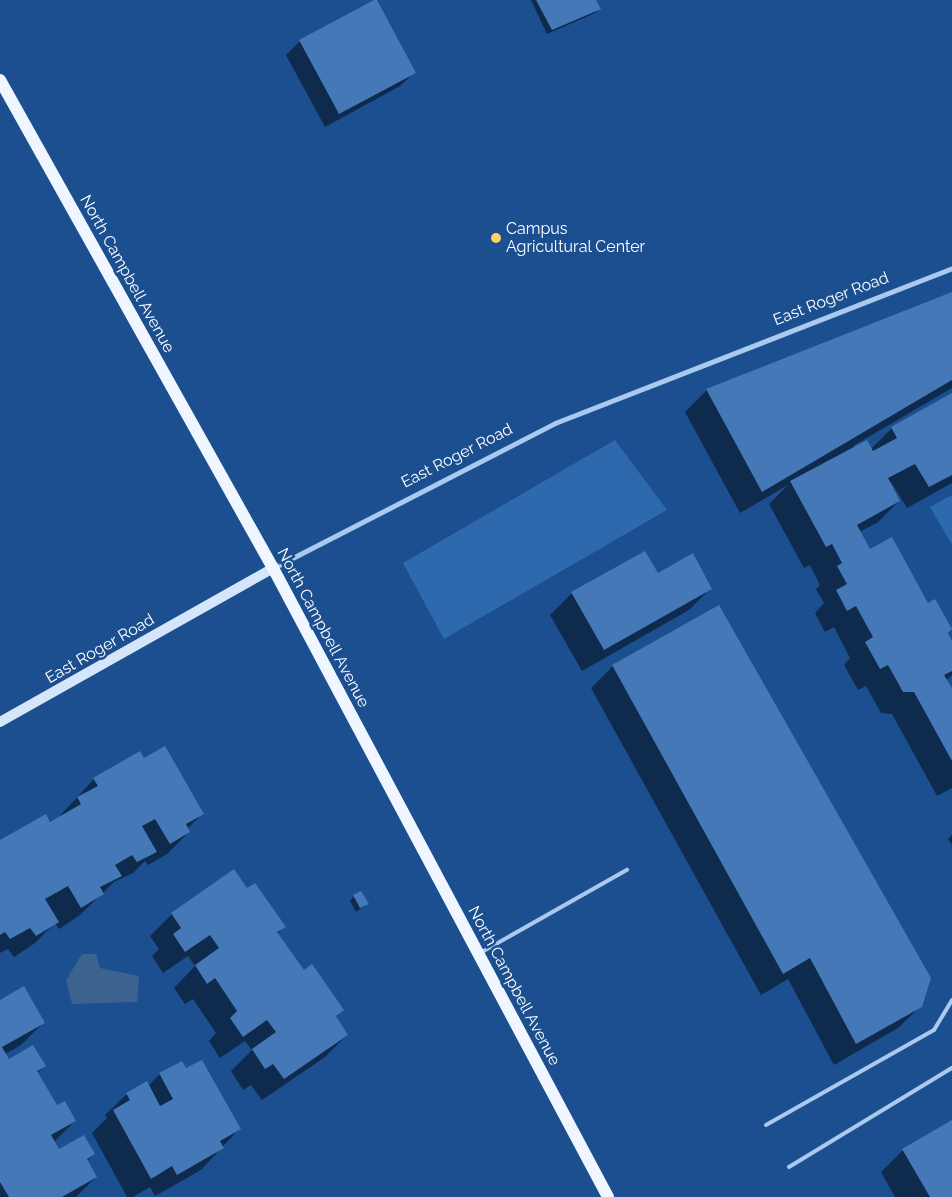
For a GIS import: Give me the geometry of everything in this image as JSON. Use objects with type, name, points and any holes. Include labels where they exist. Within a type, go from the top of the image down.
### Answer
[{"type":"main road","name":"North Campbell Avenue","points":[[0,80],[273,568],[608,1197]]},
{"type":"street","name":"East Roger Road","points":[[0,722],[273,568],[555,422],[952,268]]},
{"type":"lane","points":[[478,954],[627,870]]},
{"type":"lane","points":[[766,1125],[934,1030],[952,1000]]},
{"type":"lane","points":[[789,1167],[952,1068]]},
{"type":"shaded area","points":[[615,440],[667,510],[444,639],[403,563]]},
{"type":"shaded area","points":[[952,495],[952,545],[930,507]]},
{"type":"shaded area","points":[[82,954],[96,954],[100,968],[139,976],[137,1002],[72,1004],[66,980]]},
{"type":"building","points":[[377,0],[416,73],[339,114],[299,40]]},
{"type":"building","points":[[536,0],[596,0],[601,9],[552,30]]},
{"type":"building","points":[[952,292],[952,380],[762,492],[706,389]]},
{"type":"building","points":[[952,393],[952,475],[929,487],[915,464],[888,478],[900,501],[857,525],[870,549],[892,537],[928,603],[935,599],[952,629],[948,633],[952,641],[952,671],[944,675],[952,688],[952,761],[914,692],[903,692],[888,665],[880,669],[865,642],[873,637],[856,606],[847,611],[836,590],[847,584],[837,566],[842,563],[832,544],[826,547],[790,481],[867,440],[873,451],[897,438],[891,427]]},
{"type":"building","points":[[645,551],[658,573],[693,553],[712,589],[604,650],[571,592]]},
{"type":"building","points":[[719,605],[931,978],[922,1007],[856,1044],[810,958],[783,974],[612,665]]},
{"type":"building","points":[[165,746],[204,814],[186,824],[190,832],[170,844],[155,819],[142,826],[157,852],[137,862],[132,855],[115,865],[122,876],[100,887],[104,894],[81,908],[68,886],[45,899],[59,922],[36,936],[30,928],[10,939],[5,932],[0,935],[0,840],[46,814],[50,822],[81,804],[77,797],[98,786],[93,778],[140,751],[144,758]]},
{"type":"building","points":[[234,869],[247,888],[255,883],[286,927],[277,932],[304,970],[312,964],[344,1010],[336,1016],[348,1035],[284,1079],[273,1064],[265,1069],[252,1049],[276,1032],[267,1020],[243,1037],[230,1018],[237,1011],[215,978],[207,984],[195,965],[219,948],[210,935],[185,952],[173,934],[181,928],[171,913]]},
{"type":"building","points":[[361,891],[369,904],[360,908],[353,895]]},
{"type":"building","points":[[24,986],[45,1023],[2,1047],[9,1059],[33,1045],[46,1066],[37,1071],[57,1105],[65,1101],[76,1121],[51,1135],[59,1149],[84,1135],[95,1154],[87,1159],[97,1177],[62,1197],[9,1197],[0,1182],[0,1000]]},
{"type":"building","points":[[202,1060],[241,1129],[220,1141],[224,1148],[177,1175],[172,1166],[151,1179],[113,1110],[130,1100],[126,1093],[147,1081],[160,1106],[173,1099],[159,1073],[182,1061],[186,1068]]},
{"type":"building","points":[[952,1120],[952,1197],[930,1197],[902,1149]]},
{"type":"place","name":"Campus Agricultural Center","points":[[496,238]]}]
